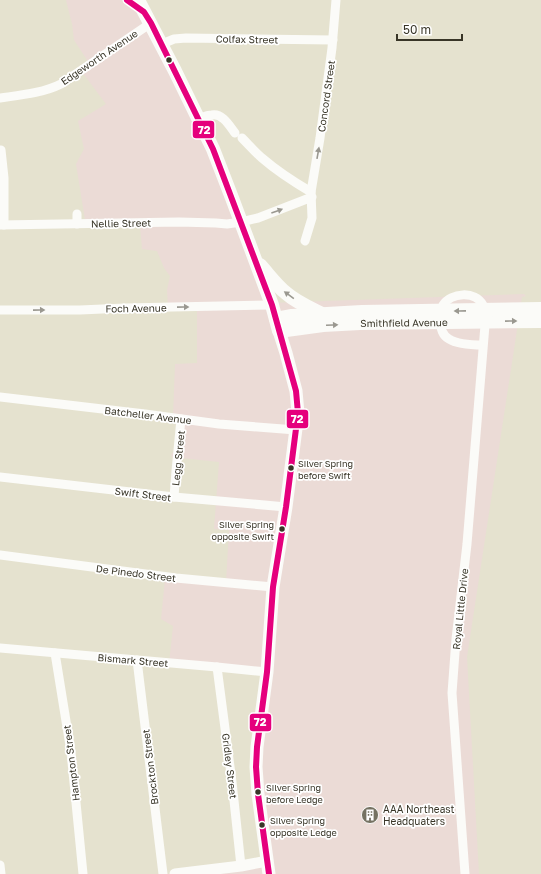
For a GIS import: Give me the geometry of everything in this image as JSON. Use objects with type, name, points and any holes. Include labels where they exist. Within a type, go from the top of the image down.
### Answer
[{"type":"main road","points":[[126,0],[144,12],[162,44],[219,164],[272,305],[296,391],[298,413],[286,507],[273,587],[267,672],[257,747],[256,767],[258,794],[269,874]]},
{"type":"main road","points":[[255,259],[286,294],[323,314]]},
{"type":"main road","name":"Smithfield Avenue","points":[[278,324],[323,325],[361,318],[541,309]]},
{"type":"main road","name":"Smithfield Avenue","points":[[278,324],[292,316],[323,314],[361,318],[541,321]]},
{"type":"street","name":"Concord Street","points":[[305,241],[312,218],[311,194],[333,40],[336,0]]},
{"type":"street","name":"Edgeworth Avenue","points":[[0,98],[43,91],[61,84],[144,12]]},
{"type":"street","name":"Colfax Street","points":[[162,44],[174,39],[186,38],[333,40]]},
{"type":"street","points":[[198,118],[213,114],[219,116],[261,157],[311,194]]},
{"type":"street","points":[[1,150],[4,178],[2,225]]},
{"type":"street","name":"Nellie Street","points":[[2,225],[172,222],[227,224],[258,218],[311,194]]},
{"type":"street","points":[[77,214],[77,224]]},
{"type":"street","name":"Royal Little Drive","points":[[466,874],[452,676],[467,544],[486,313],[482,304],[476,298],[469,295],[462,295],[449,299],[443,306],[440,314],[440,326],[443,333],[449,339],[456,342],[483,345]]},
{"type":"street","name":"Foch Avenue","points":[[0,310],[80,310],[272,305]]},
{"type":"street","name":"Batcheller Avenue","points":[[0,397],[219,424],[296,430]]},
{"type":"street","name":"Legg Street","points":[[174,497],[182,419]]},
{"type":"street","name":"Swift Street","points":[[0,476],[174,497],[286,507]]},
{"type":"street","name":"De Pinedo Street","points":[[0,555],[176,578],[273,587]]},
{"type":"street","name":"Bismark Street","points":[[0,648],[267,672]]},
{"type":"street","name":"Hampton Street","points":[[55,653],[71,752],[83,874]]},
{"type":"street","name":"Brockton Street","points":[[137,660],[163,874]]},
{"type":"street","name":"Gridley Street","points":[[217,667],[241,866]]},
{"type":"street","points":[[175,874],[241,866],[267,861]]},
{"type":"street","points":[[0,865],[1,874]]},
{"type":"shaded area","points":[[66,0],[134,0],[192,102],[268,303],[524,294],[526,296],[522,297],[467,657],[479,874],[183,874],[263,863],[258,793],[267,676],[169,664],[173,626],[161,619],[165,579],[226,582],[229,530],[214,529],[219,462],[172,457],[171,455],[179,444],[177,419],[173,416],[175,364],[197,363],[197,309],[168,308],[167,290],[170,276],[164,268],[157,251],[142,249],[140,226],[86,226],[76,164],[84,149],[78,121],[106,104],[82,72],[89,63],[74,40]]},
{"type":"transit line","name":"72","points":[[127,0],[144,12],[151,23],[213,149],[272,305],[296,391],[298,413],[286,507],[273,587],[267,672],[257,747],[256,767],[258,794],[269,874]]},
{"type":"place","name":"Silver Spring before Swift","points":[[291,468]]},
{"type":"place","name":"Silver Spring opposite Swift","points":[[282,529]]},
{"type":"place","name":"Silver Spring before Ledge","points":[[258,792]]},
{"type":"place","name":"AAA Northeast Headquaters","points":[[370,815]]},
{"type":"place","name":"Silver Spring opposite Ledge","points":[[262,825]]}]
